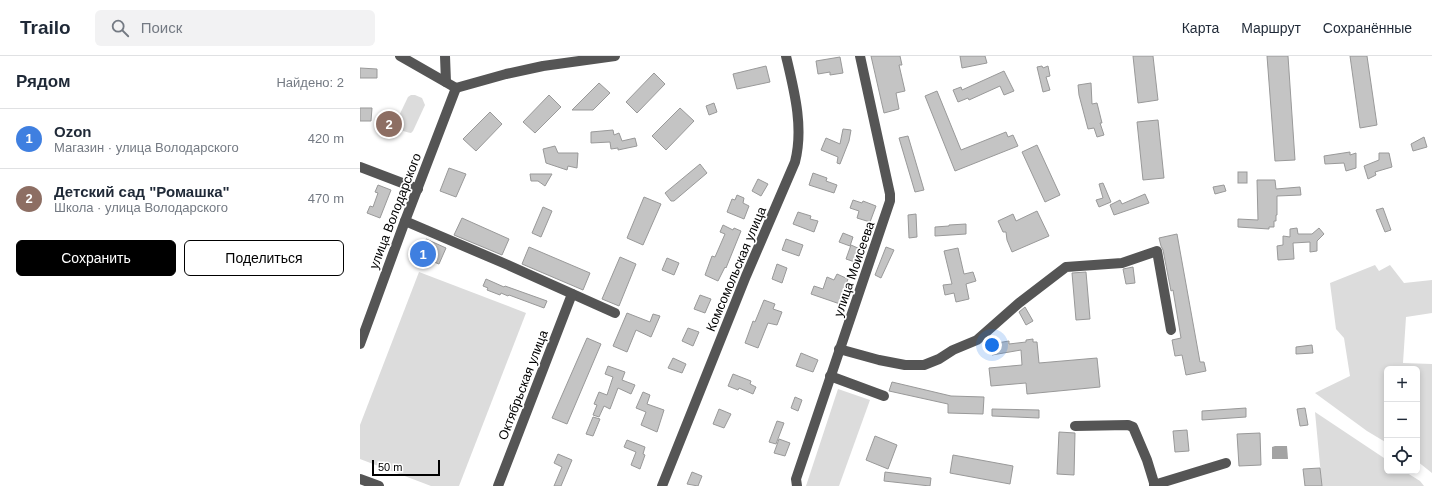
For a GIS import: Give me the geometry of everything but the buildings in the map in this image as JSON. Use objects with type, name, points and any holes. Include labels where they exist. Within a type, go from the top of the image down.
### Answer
[{"type":"street","points":[[400,56],[456,88],[506,74],[543,66],[615,56]]},
{"type":"street","points":[[445,56],[446,82]]},
{"type":"street","name":"Комсомольская улица","points":[[662,486],[746,276],[795,162],[800,138],[795,92],[786,56]]},
{"type":"street","name":"улица Моисеева","points":[[797,486],[796,479],[890,201],[890,194],[860,56]]},
{"type":"street","name":"улица Володарского","points":[[360,344],[456,88]]},
{"type":"street","points":[[360,167],[418,189]]},
{"type":"street","points":[[405,221],[615,313]]},
{"type":"street","points":[[839,349],[879,360],[905,364],[924,364],[939,359],[953,350],[977,340],[1019,303],[1066,267],[1122,263],[1156,251],[1171,330]]},
{"type":"street","name":"Октябрьская улица","points":[[498,486],[572,294]]},
{"type":"street","points":[[830,376],[884,396]]},
{"type":"street","points":[[1075,426],[1128,425],[1133,427],[1147,460],[1154,485],[1226,463]]},
{"type":"street","points":[[360,478],[379,486]]},
{"type":"shaded area","points":[[411,95],[422,98],[425,105],[411,133],[401,130],[396,122],[408,97]]},
{"type":"shaded area","points":[[1375,265],[1379,271],[1390,265],[1404,283],[1432,280],[1432,313],[1406,317],[1403,363],[1432,364],[1432,473],[1420,463],[1420,366],[1384,366],[1384,441],[1367,431],[1315,393],[1350,376],[1344,338],[1336,329],[1330,283]]},
{"type":"shaded area","points":[[419,272],[526,313],[459,486],[431,486],[360,459],[360,425]]},
{"type":"shaded area","points":[[838,389],[870,400],[839,486],[806,486]]},
{"type":"shaded area","points":[[1315,412],[1384,458],[1384,474],[1409,474],[1420,481],[1424,486],[1322,486]]},
{"type":"shaded area","points":[[1287,446],[1288,459],[1272,459],[1272,447]]},
{"type":"place","name":"Детский сад \"Ромашка\"","points":[[389,124]]},
{"type":"place","name":"Ozon","points":[[423,254]]}]
